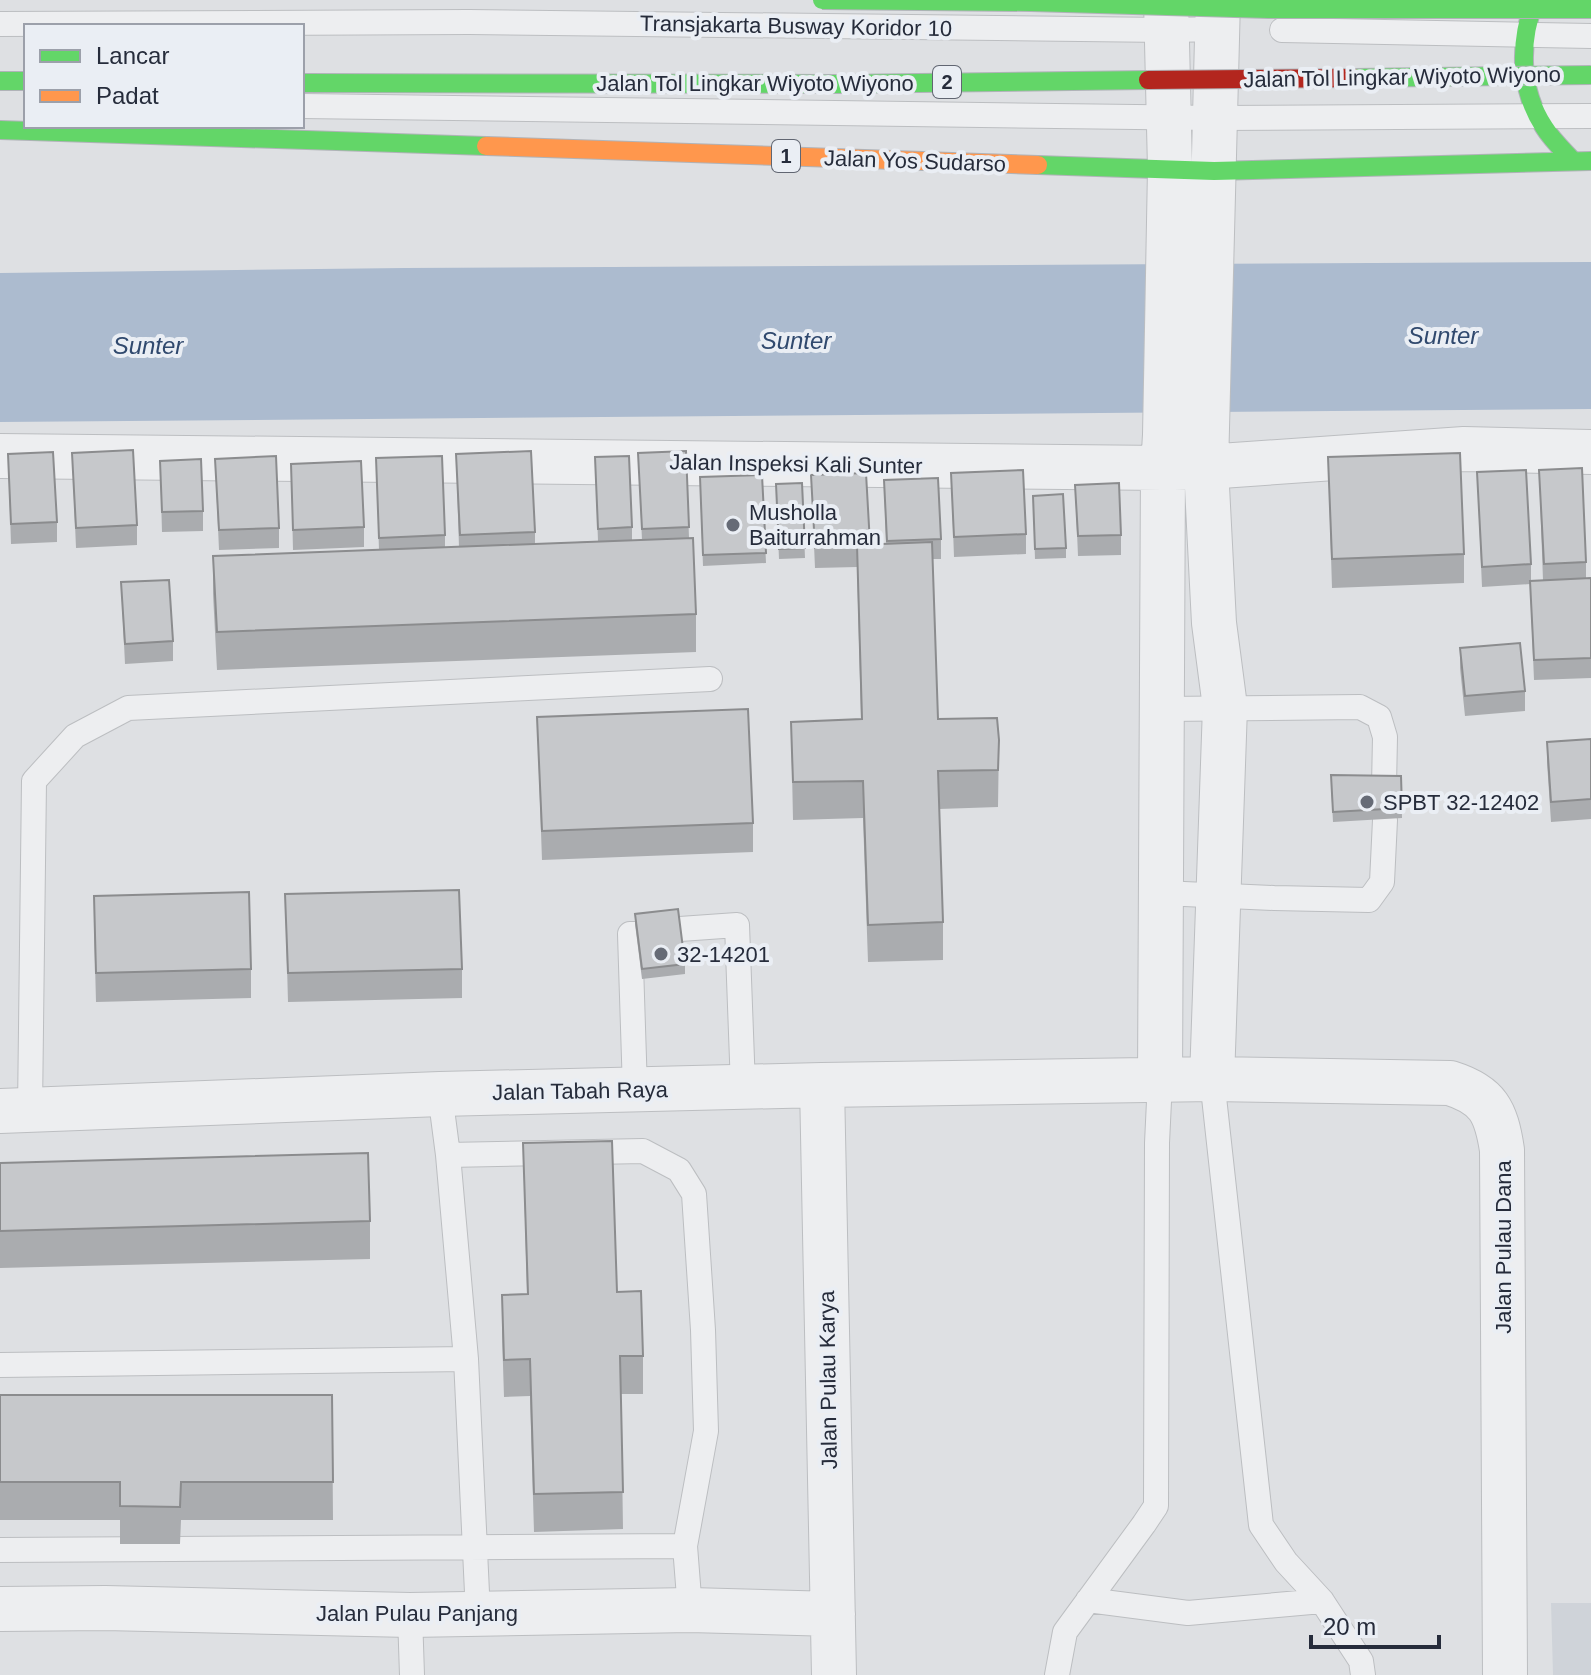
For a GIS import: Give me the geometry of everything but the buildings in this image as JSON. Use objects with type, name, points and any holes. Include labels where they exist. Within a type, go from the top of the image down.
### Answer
[{"type":"highway","points":[[822,0],[1269,9],[1591,9]]},
{"type":"highway","points":[[1535,0],[1524,35],[1524,76],[1537,116],[1553,140],[1582,161]]},
{"type":"highway","name":"Jalan Tol Lingkar Wiyoto Wiyono","points":[[304,83],[839,84],[1591,75]]},
{"type":"highway","points":[[0,81],[24,81]]},
{"type":"highway","name":"Jalan Yos Sudarso","points":[[0,130],[1214,171],[1582,161]]},
{"type":"street","points":[[1166,15],[1169,238],[1186,450],[1225,707],[1212,1068]]},
{"type":"street","points":[[1160,1070],[1163,709],[1186,450],[1212,244],[1218,15]]},
{"type":"street","name":"Jalan Inspeksi Kali Sunter","points":[[0,456],[1464,449],[1591,452]]},
{"type":"street","name":"Jalan Pulau Dana","points":[[1160,1070],[1212,1068],[1450,1083],[1470,1090],[1488,1105],[1499,1129],[1502,1150],[1505,1675]]},
{"type":"street","name":"Jalan Tabah Raya","points":[[20,1103],[440,1094],[743,1082],[822,1085],[1160,1070]]},
{"type":"street","name":"Jalan Pulau Karya","points":[[822,1085],[834,1675]]},
{"type":"street","name":"Jalan Pulau Panjang","points":[[0,1609],[105,1608],[410,1615],[690,1610],[833,1614]]},
{"type":"lane","name":"Transjakarta Busway Koridor 10","points":[[0,24],[1218,15],[1524,35],[1591,36]]},
{"type":"lane","points":[[0,102],[24,102]]},
{"type":"lane","points":[[304,106],[1168,118],[1591,116]]},
{"type":"lane","points":[[20,1103],[31,1007],[34,781],[75,736],[128,708],[710,679]]},
{"type":"lane","points":[[1163,709],[1360,707],[1379,717],[1385,737],[1384,786]]},
{"type":"lane","points":[[1162,893],[1369,900],[1382,882],[1385,820]]},
{"type":"lane","points":[[680,929],[737,925],[743,1082]]},
{"type":"lane","points":[[635,1085],[630,934],[636,934]]},
{"type":"lane","points":[[1212,1068],[1261,1525],[1286,1562],[1322,1601],[1361,1661],[1363,1675]]},
{"type":"lane","points":[[1057,1675],[1065,1632],[1156,1506],[1160,1070]]},
{"type":"lane","points":[[440,1094],[466,1359],[478,1614]]},
{"type":"lane","points":[[448,1155],[643,1151],[679,1170],[694,1194],[706,1431],[685,1546],[690,1610]]},
{"type":"lane","points":[[0,1365],[466,1359]]},
{"type":"lane","points":[[0,1550],[685,1546]]},
{"type":"lane","points":[[1088,1600],[1188,1613],[1322,1601]]},
{"type":"lane","points":[[410,1615],[412,1675]]},
{"type":"shaded area","points":[[1551,1603],[1591,1603],[1591,1675],[1553,1675]]},
{"type":"water","name":"Sunter","points":[[1591,262],[1591,409],[0,422],[0,273]]},
{"type":"traffic: fast","points":[[822,0],[1269,9],[1591,9]]},
{"type":"traffic: fast","points":[[1535,0],[1524,49],[1526,81],[1544,127],[1573,161]]},
{"type":"traffic: fast","points":[[1354,78],[1591,75]]},
{"type":"traffic: fast","points":[[304,83],[839,84],[1148,80]]},
{"type":"traffic: fast","points":[[0,81],[24,81]]},
{"type":"traffic: fast","points":[[0,130],[486,146]]},
{"type":"traffic: fast","points":[[1038,165],[1214,171],[1591,161]]},
{"type":"traffic: slow","points":[[486,146],[1038,165]]},
{"type":"traffic: jam","points":[[1148,80],[1354,78]]},
{"type":"place","name":"Musholla Baiturrahman","points":[[733,525]]},
{"type":"place","name":"SPBT 32-12402","points":[[1367,802]]},
{"type":"place","name":"32-14201","points":[[661,954]]}]
